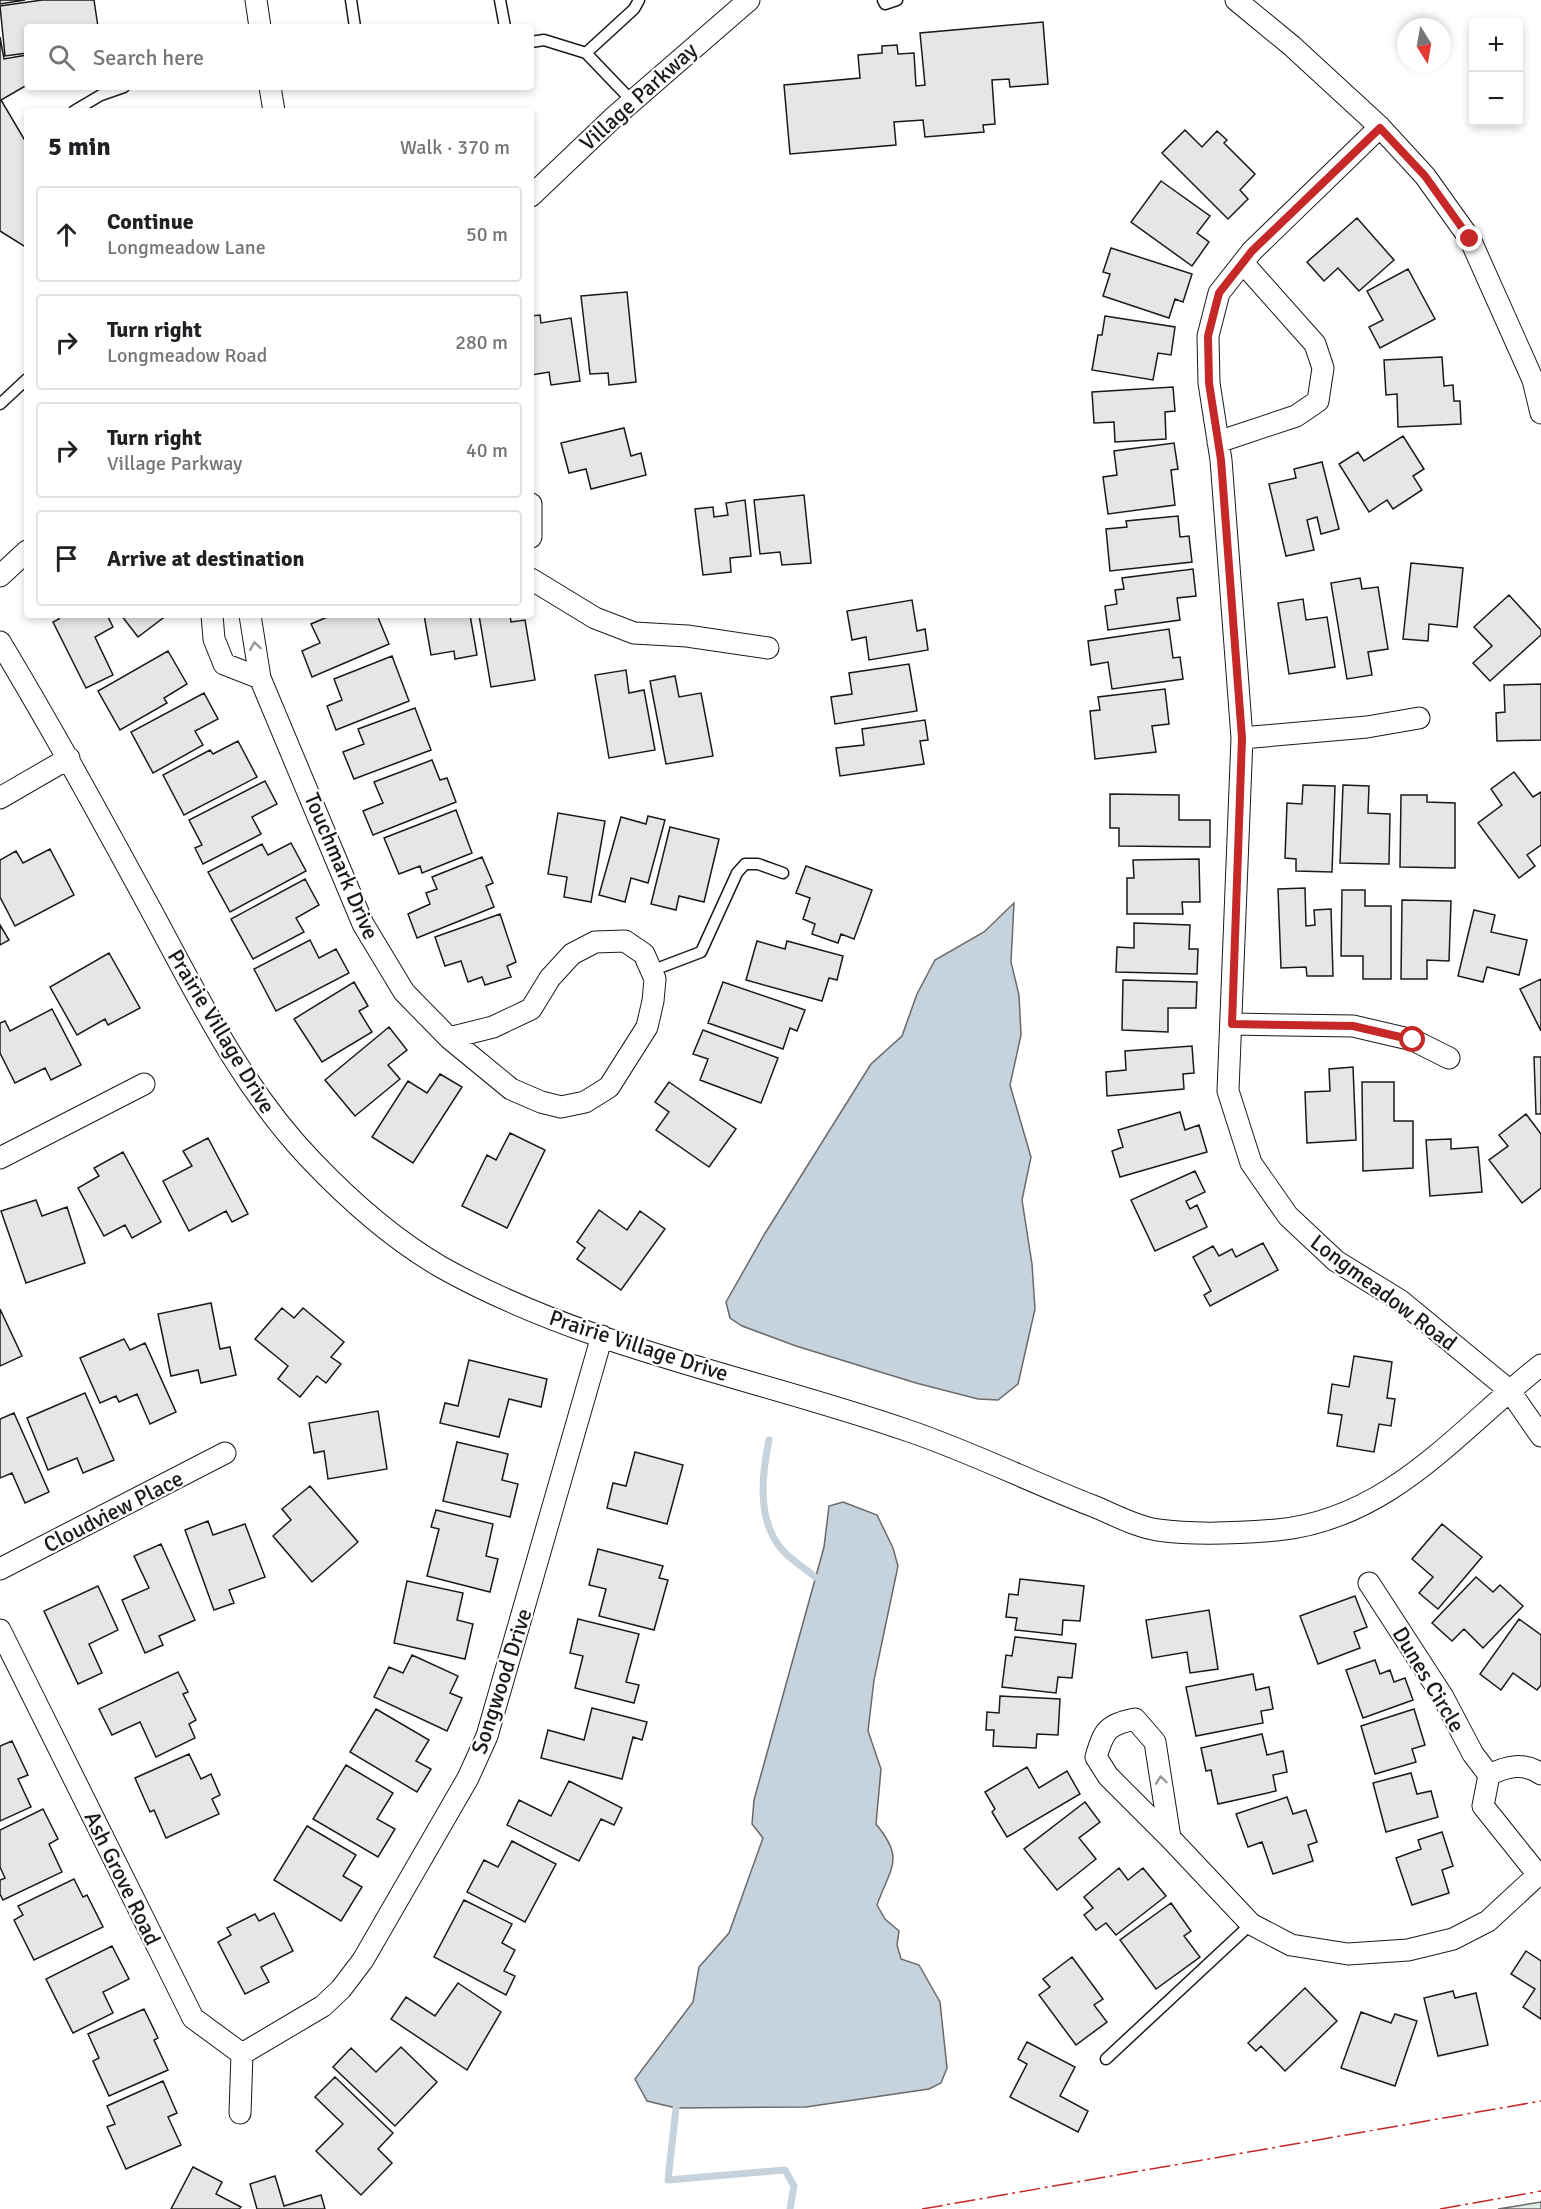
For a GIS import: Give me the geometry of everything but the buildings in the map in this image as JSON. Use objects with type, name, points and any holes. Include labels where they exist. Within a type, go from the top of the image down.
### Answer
[{"type":"street","points":[[256,0],[260,24]]},
{"type":"street","name":"Village Parkway","points":[[534,193],[632,101],[749,0]]},
{"type":"street","points":[[1247,4],[1380,128],[1425,176],[1470,239],[1533,380],[1541,412]]},
{"type":"street","points":[[270,90],[274,108]]},
{"type":"street","name":"Longmeadow Road","points":[[1380,128],[1243,263],[1219,293],[1208,336],[1209,383],[1218,442],[1242,738],[1228,1091],[1251,1163],[1288,1216],[1336,1262],[1401,1301],[1509,1390],[1541,1436]]},
{"type":"street","points":[[1218,442],[1296,416],[1318,401],[1323,368],[1315,344],[1243,263]]},
{"type":"street","points":[[0,576],[24,554]]},
{"type":"street","points":[[534,581],[595,618],[634,633],[687,636],[768,648]]},
{"type":"street","points":[[212,618],[214,639],[224,664],[260,678]]},
{"type":"street","name":"Touchmark Drive","points":[[250,618],[260,678],[363,924],[404,992],[449,1038],[511,1089],[541,1102],[561,1107],[585,1102],[609,1087],[647,1027],[655,979],[651,971]]},
{"type":"street","name":"Prairie Village Drive","points":[[0,642],[69,758],[211,1021],[267,1111],[312,1162],[373,1219],[437,1264],[498,1296],[602,1336],[912,1432],[1154,1530],[1281,1530],[1338,1516],[1382,1497],[1444,1452],[1509,1390],[1541,1365]]},
{"type":"street","points":[[1242,738],[1367,727],[1419,718]]},
{"type":"street","points":[[0,798],[69,758]]},
{"type":"street","points":[[449,1038],[493,1027],[531,1009],[557,970],[573,954],[595,942],[625,941],[644,954],[651,971]]},
{"type":"street","points":[[1232,1024],[1353,1026],[1413,1040],[1449,1058]]},
{"type":"street","points":[[0,1158],[144,1084]]},
{"type":"street","name":"Songwood Drive","points":[[242,2054],[295,2024],[322,2006],[341,1989],[363,1960],[468,1778],[487,1736],[602,1336]]},
{"type":"street","name":"Cloudview Place","points":[[0,1569],[225,1453]]},
{"type":"street","name":"Dunes Circle","points":[[1369,1583],[1443,1697],[1473,1754],[1489,1775]]},
{"type":"street","name":"Ash Grove Road","points":[[0,1630],[193,2018],[242,2054]]},
{"type":"street","points":[[1170,1838],[1155,1742],[1135,1719],[1117,1723],[1104,1732],[1096,1757],[1108,1776],[1251,1924],[1291,1945],[1348,1954],[1408,1950],[1453,1939],[1488,1921],[1540,1874],[1483,1806],[1489,1775],[1506,1767],[1532,1768],[1541,1774]]},
{"type":"street","points":[[240,2113],[242,2054]]},
{"type":"lane","points":[[351,0],[355,24]]},
{"type":"lane","points":[[500,0],[504,24]]},
{"type":"lane","points":[[586,53],[634,9],[639,0]]},
{"type":"lane","points":[[883,0],[885,4],[897,0]]},
{"type":"lane","points":[[534,42],[544,40],[586,53],[632,101]]},
{"type":"lane","points":[[79,108],[101,95],[115,90]]},
{"type":"lane","points":[[0,404],[24,382]]},
{"type":"lane","points":[[651,971],[701,952],[737,873],[745,864],[758,864],[783,873]]},
{"type":"lane","points":[[1106,2059],[1251,1924]]},
{"type":"green space","points":[[1541,2202],[1541,2209],[1498,2209]]},
{"type":"shaded area","points":[[1014,903],[1011,962],[1019,995],[1021,1035],[1010,1085],[1031,1157],[1022,1200],[1032,1264],[1035,1309],[1018,1384],[998,1400],[978,1399],[916,1383],[796,1346],[742,1326],[730,1318],[726,1302],[764,1235],[871,1064],[902,1036],[917,994],[935,960],[984,932]]},
{"type":"shaded area","points":[[843,1502],[877,1515],[893,1548],[898,1566],[874,1680],[868,1731],[881,1769],[876,1824],[885,1836],[893,1855],[893,1863],[877,1905],[885,1919],[899,1931],[897,1945],[901,1959],[919,1965],[940,2002],[947,2068],[941,2083],[929,2089],[806,2107],[676,2108],[647,2101],[635,2079],[693,2002],[699,1967],[729,1933],[763,1838],[752,1824],[754,1800],[824,1547],[829,1506]]},
{"type":"waterway","points":[[769,1440],[763,1481],[767,1522],[782,1550],[815,1577]]},
{"type":"waterway","points":[[676,2108],[668,2180],[785,2170],[794,2186],[790,2209]]},
{"type":"power","points":[[922,2209],[1541,2101]]},
{"type":"power","points":[[1440,2209],[1541,2191]]},
{"type":"route","points":[[1413,1040],[1353,1026],[1232,1024],[1242,738],[1238,656],[1221,460],[1209,383],[1208,336],[1219,293],[1252,251],[1380,128],[1425,176],[1470,239]]}]
